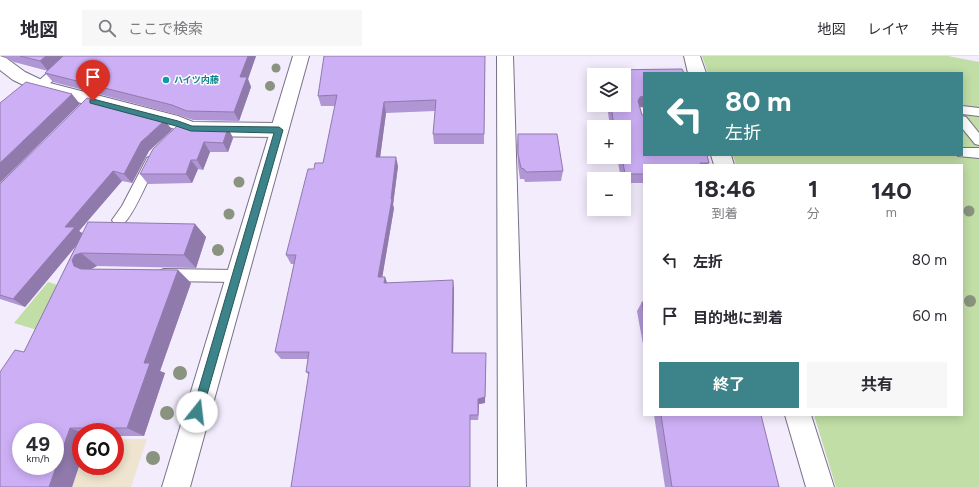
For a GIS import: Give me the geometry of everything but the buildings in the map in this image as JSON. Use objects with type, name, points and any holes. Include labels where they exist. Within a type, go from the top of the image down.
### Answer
[{"type":"street","points":[[176,487],[301,56]]},
{"type":"street","points":[[504,56],[512,487]]},
{"type":"street","points":[[692,56],[697,72]]},
{"type":"street","points":[[0,62],[19,76],[88,106],[179,131],[191,129],[279,130]]},
{"type":"street","points":[[798,416],[820,487]]},
{"type":"lane","points":[[40,86],[74,56]]},
{"type":"lane","points":[[963,110],[979,112]]},
{"type":"lane","points":[[963,121],[979,141]]},
{"type":"lane","points":[[119,220],[127,210],[154,155],[159,150]]},
{"type":"lane","points":[[963,153],[979,153]]},
{"type":"lane","points":[[153,276],[236,276]]},
{"type":"shaded area","points":[[124,439],[147,439],[131,487],[0,487],[0,440],[12,455],[12,475],[64,475],[64,457],[72,449],[72,475],[124,475]]},
{"type":"green space","points":[[702,56],[948,56],[979,62],[979,487],[836,487],[814,416],[963,416],[963,164],[736,164],[733,156],[963,156],[963,72],[708,72]]},
{"type":"green space","points":[[48,282],[74,290],[44,332],[14,323]]},
{"type":"place","name":"ハイツ内藤","points":[[166,80]]},
{"type":"route","points":[[93,101],[178,123],[191,129],[279,130],[197,412]]}]
